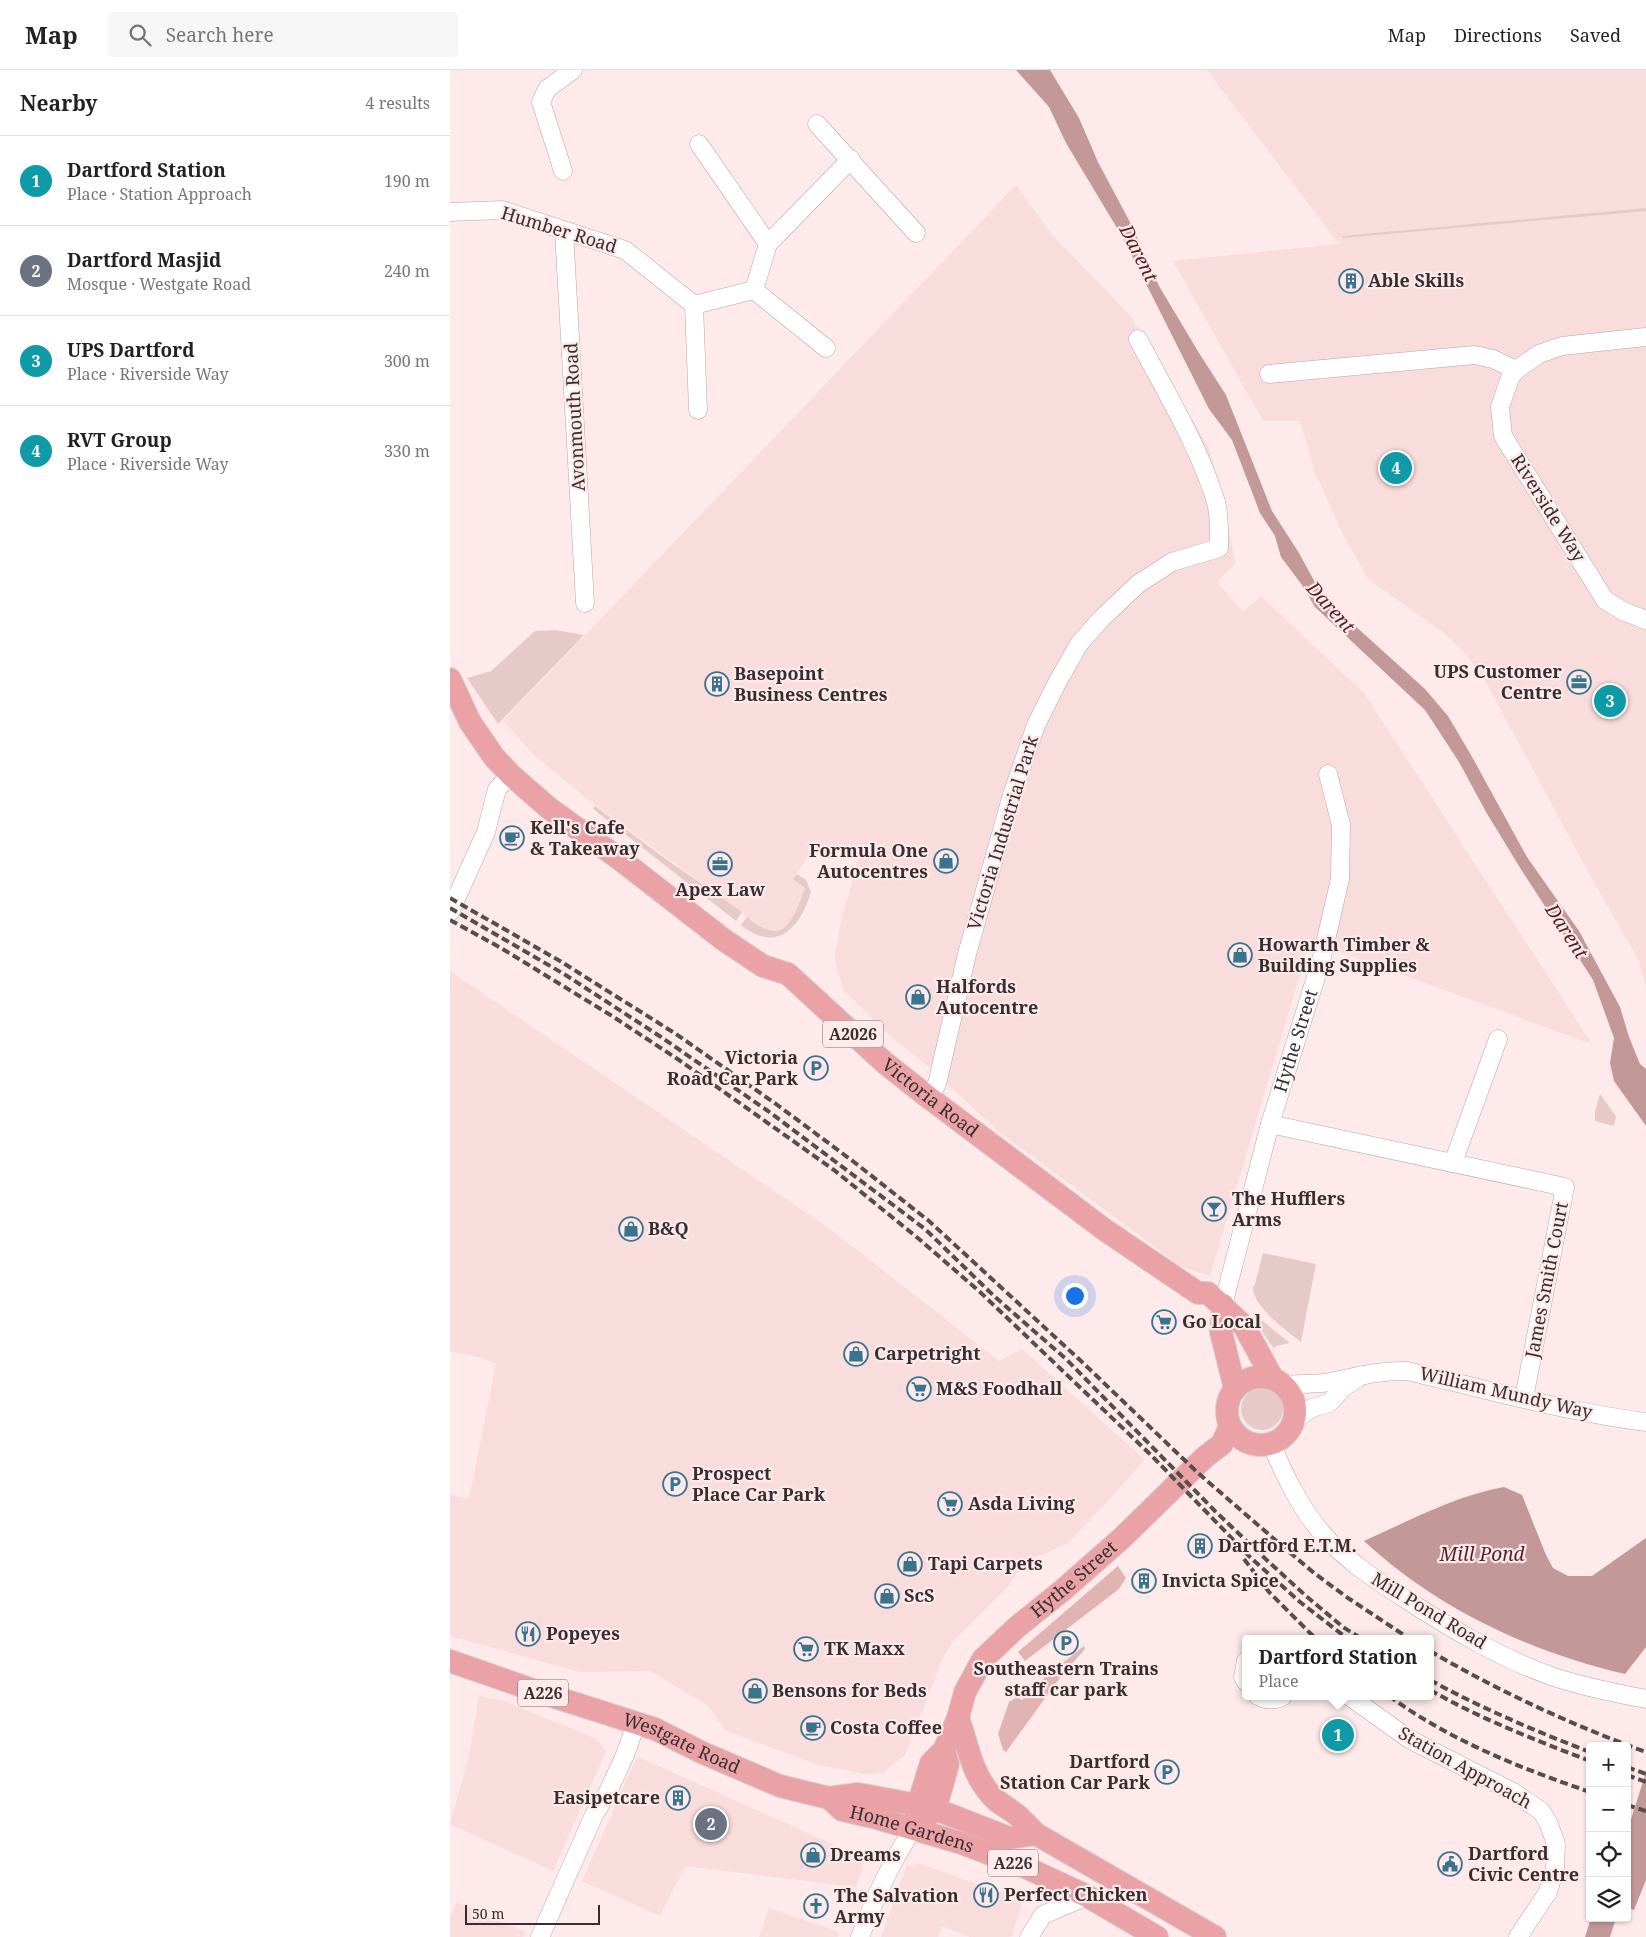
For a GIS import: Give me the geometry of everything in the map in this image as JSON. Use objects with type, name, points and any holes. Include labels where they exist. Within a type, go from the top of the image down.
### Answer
[{"type":"main road","name":"Victoria Road","points":[[450,679],[470,722],[494,758],[550,809],[621,860],[724,940],[763,966],[788,974],[885,1063],[1105,1230],[1198,1293],[1208,1293],[1223,1305],[1244,1326],[1278,1382],[1292,1398],[1295,1409],[1293,1421]]},
{"type":"main road","name":"Victoria Road","points":[[1198,1293],[1200,1303],[1221,1332]]},
{"type":"main road","name":"Victoria Road","points":[[1223,1305],[1221,1332],[1235,1389]]},
{"type":"main road","points":[[1278,1382],[1257,1377],[1246,1380],[1235,1389],[1230,1396],[1227,1407],[1230,1426],[1243,1440],[1254,1444],[1272,1443],[1283,1436],[1293,1421]]},
{"type":"main road","name":"Hythe Street","points":[[927,1807],[948,1764],[944,1750],[958,1718],[965,1692],[983,1659],[1122,1538],[1205,1457],[1222,1444],[1230,1426]]},
{"type":"main road","name":"Westgate Road","points":[[450,1660],[655,1729],[703,1753],[780,1786],[829,1798],[858,1794],[927,1807]]},
{"type":"main road","points":[[958,1718],[973,1767],[986,1790],[1000,1805],[1016,1814],[1036,1834]]},
{"type":"main road","name":"Home Gardens","points":[[829,1798],[842,1810],[914,1828],[1025,1867],[1087,1896],[1157,1937]]},
{"type":"main road","points":[[914,1828],[927,1807]]},
{"type":"main road","name":"Home Gardens","points":[[927,1807],[1009,1838],[1036,1834]]},
{"type":"main road","name":"A226","points":[[1036,1834],[1215,1937]]},
{"type":"street","points":[[563,171],[541,102],[547,89],[573,70]]},
{"type":"street","points":[[818,124],[916,233]]},
{"type":"street","points":[[699,144],[768,244]]},
{"type":"street","points":[[754,290],[768,244],[851,159]]},
{"type":"street","name":"Humber Road","points":[[450,212],[502,210],[625,250],[694,305]]},
{"type":"street","name":"Avonmouth Road","points":[[564,231],[585,603]]},
{"type":"street","points":[[698,410],[694,305],[754,290]]},
{"type":"street","points":[[754,290],[826,348]]},
{"type":"street","points":[[1269,374],[1475,355],[1493,359],[1516,370],[1540,354],[1562,346],[1646,338]]},
{"type":"street","name":"Victoria Industrial Park","points":[[928,1097],[937,1084],[967,954],[1012,795],[1036,725],[1058,681],[1079,644],[1102,618],[1138,584],[1172,562],[1219,548],[1220,529],[1216,503],[1200,463],[1138,339]]},
{"type":"street","name":"Riverside Way","points":[[1516,370],[1510,378],[1500,407],[1502,436],[1605,600],[1623,611],[1646,620]]},
{"type":"street","name":"Hythe Street","points":[[1223,1305],[1270,1124],[1321,962],[1340,879],[1341,825],[1328,774]]},
{"type":"street","points":[[450,912],[486,832],[497,789],[511,775]]},
{"type":"street","points":[[1453,1163],[1498,1039]]},
{"type":"street","name":"James Smith Court","points":[[1270,1124],[1565,1187],[1524,1398]]},
{"type":"street","name":"William Mundy Way","points":[[1278,1382],[1328,1383],[1366,1373],[1390,1370],[1407,1371],[1524,1398],[1646,1422]]},
{"type":"street","name":"William Mundy Way","points":[[1293,1421],[1312,1408],[1329,1403],[1344,1387],[1366,1373]]},
{"type":"street","name":"Mill Pond Road","points":[[1272,1443],[1285,1477],[1320,1531],[1368,1575],[1431,1616],[1499,1654],[1566,1681],[1607,1692],[1646,1699]]},
{"type":"street","name":"Station Approach","points":[[1355,1700],[1409,1739],[1513,1792],[1541,1811],[1548,1822],[1554,1839],[1555,1868],[1548,1892],[1518,1937]]},
{"type":"street","points":[[540,1937],[594,1815],[621,1763],[636,1724]]},
{"type":"street","points":[[860,1937],[880,1887],[896,1854],[914,1828]]},
{"type":"street","points":[[1029,1937],[1043,1915],[1087,1896]]},
{"type":"shaded area","points":[[1207,70],[1646,70],[1646,987],[1638,959],[1596,886],[1483,677],[1465,653],[1444,633],[1368,579],[1344,536],[1315,473],[1300,421],[1263,421],[1173,261],[1339,244]]},
{"type":"shaded area","points":[[1016,185],[1052,235],[1130,315],[1205,441],[1210,451],[1236,563],[1217,582],[1243,612],[1261,596],[1364,693],[1592,1044],[1310,941],[1210,1276],[1182,1267],[998,1131],[929,1067],[888,1034],[844,991],[836,965],[835,954],[841,921],[859,857],[842,853],[823,844],[815,847],[793,879],[805,888],[791,921],[785,927],[778,930],[765,930],[586,798],[532,753],[503,721]]},
{"type":"shaded area","points":[[1646,208],[1646,211],[1342,238],[1342,236]]},
{"type":"shaded area","points":[[555,630],[584,635],[498,724],[467,678],[491,671],[535,631]]},
{"type":"shaded area","points":[[595,806],[663,857],[742,912],[736,921],[593,809]]},
{"type":"shaded area","points":[[797,874],[806,880],[811,892],[794,926],[776,937],[766,937],[754,933],[741,925],[747,917],[770,930],[778,930],[785,927],[796,911],[805,888],[793,879]]},
{"type":"shaded area","points":[[450,971],[830,1229],[999,1361],[1022,1349],[1145,1460],[1069,1543],[1032,1559],[1023,1565],[1009,1586],[952,1643],[943,1658],[905,1755],[884,1772],[864,1774],[816,1764],[726,1731],[707,1705],[650,1671],[580,1672],[450,1636],[450,1495],[469,1499],[496,1364],[482,1358],[450,1351]]},
{"type":"shaded area","points":[[1600,1094],[1616,1116],[1614,1126],[1595,1121],[1595,1111]]},
{"type":"shaded area","points":[[1263,1253],[1316,1264],[1301,1342],[1271,1318],[1254,1294],[1253,1287]]},
{"type":"shaded area","points":[[1254,1314],[1290,1343],[1276,1346],[1274,1349],[1253,1318]]},
{"type":"shaded area","points":[[1266,1388],[1274,1391],[1280,1397],[1283,1409],[1280,1421],[1274,1427],[1258,1430],[1250,1427],[1244,1421],[1241,1405],[1244,1397],[1250,1391]]},
{"type":"shaded area","points":[[1118,1566],[1126,1578],[1119,1589],[1025,1661],[1018,1652]]},
{"type":"shaded area","points":[[1084,1646],[1085,1649],[1062,1675],[1006,1752],[1003,1750],[998,1734],[1009,1702],[1017,1697],[1022,1700],[1046,1676]]},
{"type":"shaded area","points":[[479,1696],[504,1701],[597,1739],[606,1752],[553,1871],[450,1824],[468,1761]]},
{"type":"shaded area","points":[[641,1758],[856,1855],[862,1861],[863,1866],[856,1887],[685,1866],[660,1916],[582,1881],[636,1759]]},
{"type":"shaded area","points":[[917,1863],[1024,1900],[1011,1937],[970,1937],[942,1926],[938,1937],[881,1937],[907,1865],[914,1867]]},
{"type":"shaded area","points":[[457,1902],[525,1932],[523,1937],[450,1937],[450,1918]]},
{"type":"shaded area","points":[[769,1908],[839,1932],[838,1937],[759,1937]]},
{"type":"water","name":"Darent","points":[[1016,70],[1050,70],[1079,118],[1098,162],[1132,226],[1159,286],[1226,395],[1272,511],[1299,553],[1323,597],[1425,689],[1448,716],[1527,857],[1579,931],[1620,1007],[1640,1064],[1646,1069],[1646,1126],[1614,1081],[1610,1063],[1614,1038],[1593,980],[1522,871],[1486,812],[1459,762],[1425,710],[1315,607],[1302,585],[1281,557],[1275,536],[1260,513],[1232,440],[1209,409],[1123,238],[1066,143],[1049,107]]},
{"type":"water","name":"Mill Pond","points":[[1504,1487],[1522,1495],[1553,1568],[1568,1576],[1592,1576],[1646,1538],[1646,1647],[1625,1674],[1589,1665],[1554,1653],[1486,1624],[1453,1607],[1422,1587],[1364,1541],[1415,1517],[1467,1496]]},
{"type":"water","points":[[1646,1772],[1646,1880],[1634,1910],[1631,1909],[1631,1819]]},
{"type":"water","points":[[1590,1922],[1615,1922],[1610,1937],[1585,1937]]},
{"type":"railway","points":[[450,898],[560,961],[676,1034],[776,1104],[854,1162],[929,1221],[1081,1361],[1198,1473],[1281,1545],[1348,1598],[1404,1635]]},
{"type":"railway","points":[[450,908],[564,974],[661,1037],[768,1111],[925,1229],[994,1296],[1066,1359],[1215,1511],[1258,1552],[1306,1596],[1343,1627],[1356,1635]]},
{"type":"railway","points":[[450,920],[501,948],[612,1016],[679,1060],[834,1170],[919,1239],[980,1292],[1151,1455],[1251,1558],[1300,1602],[1343,1635]]},
{"type":"railway","points":[[1244,1559],[1269,1592],[1312,1635]]},
{"type":"railway","points":[[1434,1653],[1482,1680],[1536,1706],[1646,1752]]},
{"type":"railway","points":[[1434,1682],[1508,1719],[1586,1750]]},
{"type":"railway","points":[[1434,1692],[1489,1720],[1586,1759]]},
{"type":"railway","points":[[1395,1700],[1436,1726],[1486,1752],[1586,1791]]},
{"type":"railway","points":[[1631,1768],[1646,1774]]},
{"type":"railway","points":[[1631,1776],[1646,1782]]},
{"type":"railway","points":[[1631,1806],[1646,1811]]},
{"type":"place","name":"Able Skills","points":[[1351,281]]},
{"type":"place","name":"RVT Group","points":[[1396,468]]},
{"type":"place","name":"UPS Customer Centre","points":[[1579,682]]},
{"type":"place","name":"Basepoint Business Centres","points":[[717,684]]},
{"type":"place","name":"UPS Dartford","points":[[1610,701]]},
{"type":"place","name":"Kell's Cafe & Takeaway","points":[[512,838]]},
{"type":"place","name":"Formula One Autocentres","points":[[946,861]]},
{"type":"place","name":"Apex Law","points":[[720,864]]},
{"type":"place","name":"Howarth Timber & Building Supplies","points":[[1240,955]]},
{"type":"place","name":"Halfords Autocentre","points":[[918,997]]},
{"type":"place","name":"Victoria Road Car Park","points":[[816,1068]]},
{"type":"place","name":"The Hufflers Arms","points":[[1214,1209]]},
{"type":"place","name":"B&Q","points":[[631,1229]]},
{"type":"place","name":"Go Local","points":[[1164,1322]]},
{"type":"place","name":"Carpetright","points":[[856,1354]]},
{"type":"place","name":"M&S Foodhall","points":[[919,1389]]},
{"type":"place","name":"Prospect Place Car Park","points":[[675,1484]]},
{"type":"place","name":"Asda Living","points":[[950,1504]]},
{"type":"place","name":"Dartford E.T.M.","points":[[1200,1546]]},
{"type":"place","name":"Tapi Carpets","points":[[910,1564]]},
{"type":"place","name":"Invicta Spice","points":[[1144,1581]]},
{"type":"place","name":"ScS","points":[[887,1596]]},
{"type":"place","name":"Popeyes","points":[[528,1634]]},
{"type":"place","name":"Southeastern Trains staff car park","points":[[1066,1643]]},
{"type":"place","name":"TK Maxx","points":[[806,1649]]},
{"type":"place","name":"Bensons for Beds","points":[[755,1691]]},
{"type":"place","name":"Costa Coffee","points":[[813,1728]]},
{"type":"place","name":"Dartford Station","points":[[1338,1735]]},
{"type":"place","name":"Dartford Station Car Park","points":[[1167,1772]]},
{"type":"place","name":"Easipetcare","points":[[678,1798]]},
{"type":"place","name":"Dartford Masjid","points":[[711,1824]]},
{"type":"place","name":"Dreams","points":[[813,1855]]},
{"type":"place","name":"Dartford Civic Centre","points":[[1450,1864]]},
{"type":"place","name":"Perfect Chicken","points":[[986,1895]]},
{"type":"place","name":"The Salvation Army","points":[[816,1906]]}]
